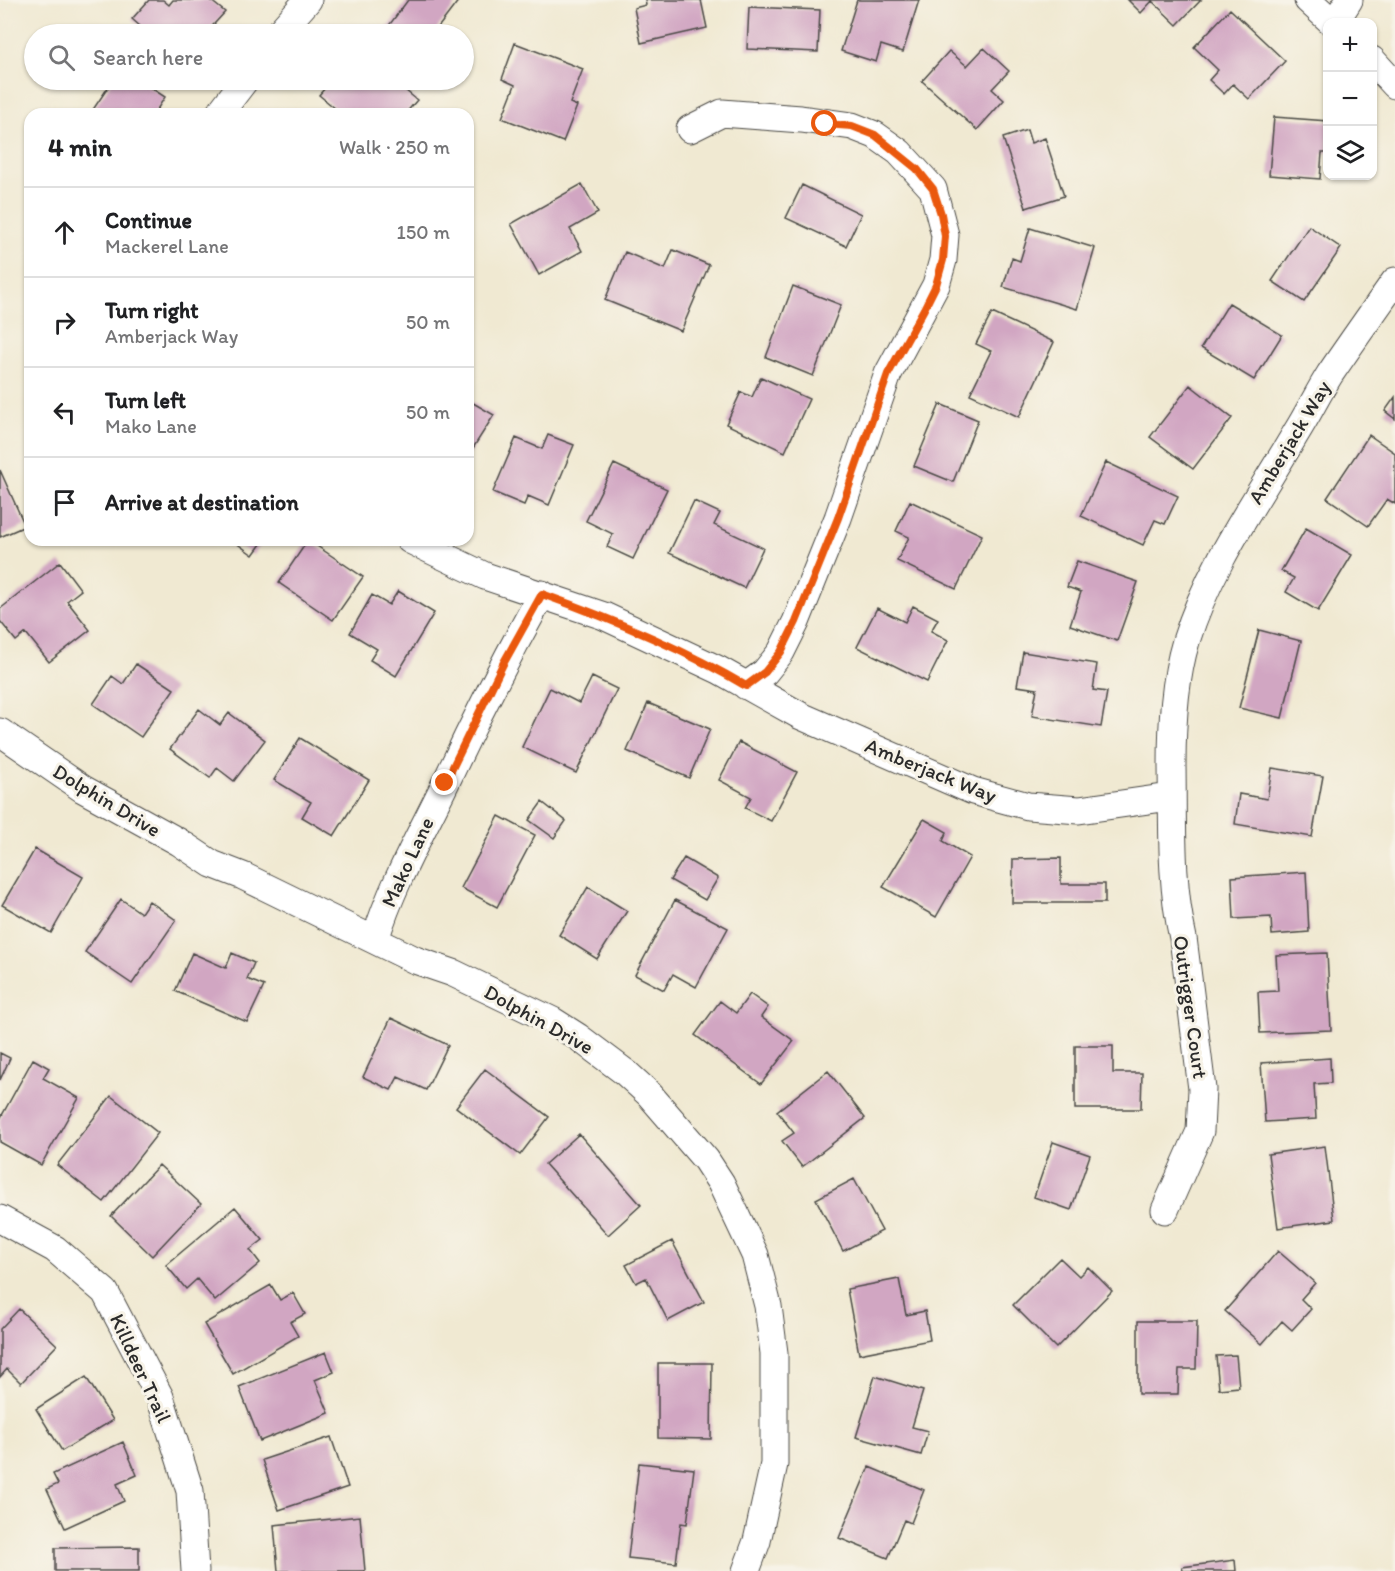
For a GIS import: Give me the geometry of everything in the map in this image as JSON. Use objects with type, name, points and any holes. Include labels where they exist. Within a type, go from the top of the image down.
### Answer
[{"type":"street","points":[[287,24],[308,0]]},
{"type":"street","points":[[1308,0],[1329,18]]},
{"type":"street","points":[[1337,18],[1349,0]]},
{"type":"street","points":[[1377,65],[1395,85]]},
{"type":"street","points":[[224,108],[237,90]]},
{"type":"street","points":[[690,129],[722,113],[801,119],[852,126],[875,135],[899,152],[933,189],[945,236],[943,260],[936,285],[888,374],[838,518],[796,622],[781,652],[765,672],[746,686]]},
{"type":"street","name":"Amberjack Way","points":[[422,546],[485,576],[604,616],[719,670],[801,716],[973,791],[1028,806],[1102,809],[1170,797],[1171,735],[1178,671],[1186,639],[1211,582],[1258,492],[1296,434],[1329,376],[1395,281]]},
{"type":"street","name":"Mako Lane","points":[[375,940],[386,906],[434,804],[503,664],[542,594]]},
{"type":"street","name":"Dolphin Drive","points":[[0,732],[83,789],[179,842],[212,864],[243,876],[415,960],[501,995],[578,1037],[626,1073],[649,1094],[706,1160],[721,1183],[755,1255],[768,1306],[774,1353],[772,1474],[757,1541],[747,1571]]},
{"type":"street","name":"Outrigger Court","points":[[1165,1210],[1200,1131],[1202,1089],[1183,938],[1178,915],[1170,797]]},
{"type":"street","name":"Killdeer Trail","points":[[0,1219],[55,1249],[105,1292],[164,1407],[190,1491],[195,1571]]},
{"type":"building","points":[[149,0],[163,0],[169,5],[173,0],[210,0],[225,12],[214,24],[138,24],[132,19]]},
{"type":"building","points":[[408,0],[459,0],[441,24],[390,24]]},
{"type":"building","points":[[645,0],[701,0],[707,28],[641,43],[634,8],[646,5]]},
{"type":"building","points":[[857,0],[919,0],[903,52],[881,45],[876,62],[841,51]]},
{"type":"building","points":[[1128,0],[1201,0],[1177,25],[1152,1],[1141,13]]},
{"type":"building","points":[[749,7],[820,10],[818,52],[747,49]]},
{"type":"building","points":[[1230,9],[1285,61],[1249,99],[1233,84],[1224,94],[1209,80],[1218,70],[1194,47]]},
{"type":"building","points":[[515,43],[583,69],[570,103],[577,106],[563,142],[502,118],[515,85],[502,79]]},
{"type":"building","points":[[984,48],[1009,71],[992,89],[1004,100],[977,130],[922,81],[949,51],[967,66]]},
{"type":"building","points":[[106,90],[154,90],[165,97],[158,108],[94,108]]},
{"type":"building","points":[[323,90],[405,90],[417,100],[410,108],[335,108],[319,95]]},
{"type":"building","points":[[1274,117],[1323,121],[1320,179],[1269,175]]},
{"type":"building","points":[[1027,130],[1031,143],[1045,138],[1064,196],[1026,208],[1003,138]]},
{"type":"building","points":[[582,184],[598,213],[570,229],[582,251],[539,275],[511,224]]},
{"type":"building","points":[[802,185],[861,214],[846,246],[786,218]]},
{"type":"building","points":[[1309,226],[1341,248],[1304,302],[1272,281]]},
{"type":"building","points":[[1030,228],[1095,248],[1077,309],[1003,287],[1012,258],[1020,261]]},
{"type":"building","points":[[673,250],[709,265],[681,331],[605,300],[625,252],[665,269]]},
{"type":"building","points":[[793,286],[841,305],[813,376],[766,357]]},
{"type":"building","points":[[1229,303],[1282,335],[1254,380],[1201,348]]},
{"type":"building","points":[[992,313],[1054,342],[1019,417],[970,394],[991,351],[976,344]]},
{"type":"building","points":[[761,377],[809,399],[785,452],[726,424],[741,392],[752,397]]},
{"type":"building","points":[[1190,385],[1232,418],[1193,469],[1150,437]]},
{"type":"building","points":[[1395,397],[1395,419],[1385,411]]},
{"type":"building","points":[[474,403],[494,415],[474,447]]},
{"type":"building","points":[[940,404],[978,420],[953,482],[914,466]]},
{"type":"building","points":[[548,435],[574,445],[549,505],[528,496],[524,505],[493,492],[516,438],[542,449]]},
{"type":"building","points":[[1369,435],[1395,453],[1395,504],[1387,499],[1368,526],[1327,498]]},
{"type":"building","points":[[1106,462],[1178,496],[1165,524],[1155,520],[1143,545],[1081,516]]},
{"type":"building","points":[[614,464],[667,489],[633,559],[607,547],[613,534],[586,521]]},
{"type":"building","points":[[0,470],[24,526],[0,537]]},
{"type":"building","points":[[694,501],[720,513],[714,525],[763,548],[744,588],[669,553]]},
{"type":"building","points":[[910,501],[982,535],[956,589],[897,561],[909,537],[896,531]]},
{"type":"building","points":[[1306,528],[1352,555],[1318,611],[1286,592],[1294,578],[1281,571]]},
{"type":"building","points":[[240,546],[260,546],[253,555]]},
{"type":"building","points":[[304,546],[317,546],[363,577],[333,620],[279,583]]},
{"type":"building","points":[[1077,561],[1138,582],[1117,641],[1070,625],[1081,592],[1067,587]]},
{"type":"building","points":[[60,562],[81,590],[67,601],[90,630],[49,662],[26,633],[16,641],[0,621],[0,609]]},
{"type":"building","points":[[398,591],[434,613],[396,676],[370,660],[377,649],[350,633],[372,595],[389,605]]},
{"type":"building","points":[[913,606],[938,619],[931,631],[948,640],[927,682],[857,647],[877,608],[905,622]]},
{"type":"building","points":[[1259,630],[1301,641],[1282,718],[1239,708]]},
{"type":"building","points":[[1023,652],[1097,664],[1093,690],[1107,692],[1101,727],[1032,716],[1037,689],[1017,686]]},
{"type":"building","points":[[136,664],[174,689],[141,737],[93,704],[112,676],[123,684]]},
{"type":"building","points":[[592,677],[617,689],[576,773],[522,747],[550,688],[579,703]]},
{"type":"building","points":[[648,703],[710,729],[689,778],[627,751]]},
{"type":"building","points":[[199,709],[220,725],[229,713],[265,740],[234,781],[217,768],[210,778],[170,749]]},
{"type":"building","points":[[300,738],[369,780],[334,836],[302,817],[311,802],[274,780]]},
{"type":"building","points":[[739,742],[797,772],[771,821],[745,808],[751,797],[719,780]]},
{"type":"building","points":[[1272,768],[1323,776],[1312,837],[1235,824],[1239,794],[1267,799]]},
{"type":"building","points":[[542,802],[566,821],[554,838],[529,820]]},
{"type":"building","points":[[499,816],[535,835],[497,907],[461,888]]},
{"type":"building","points":[[924,819],[947,832],[943,841],[970,857],[936,917],[883,887]]},
{"type":"building","points":[[35,849],[83,877],[51,933],[2,905]]},
{"type":"building","points":[[684,858],[718,878],[705,900],[670,880]]},
{"type":"building","points":[[1061,858],[1061,884],[1105,884],[1105,903],[1012,903],[1013,859]]},
{"type":"building","points":[[1306,872],[1309,932],[1272,935],[1271,917],[1234,919],[1232,877]]},
{"type":"building","points":[[588,887],[627,911],[597,959],[559,935]]},
{"type":"building","points":[[121,899],[141,913],[149,901],[176,920],[132,984],[85,952]]},
{"type":"building","points":[[675,900],[728,928],[696,987],[673,974],[664,990],[635,975]]},
{"type":"building","points":[[192,953],[226,968],[232,953],[254,963],[247,979],[264,986],[247,1022],[175,991]]},
{"type":"building","points":[[1327,953],[1331,1030],[1260,1033],[1258,992],[1278,991],[1276,955]]},
{"type":"building","points":[[750,994],[768,1007],[761,1017],[794,1041],[761,1084],[695,1035],[720,1001],[736,1013]]},
{"type":"building","points":[[391,1018],[448,1045],[426,1090],[398,1077],[391,1090],[363,1077]]},
{"type":"building","points":[[1075,1046],[1113,1046],[1113,1073],[1142,1073],[1141,1109],[1075,1109]]},
{"type":"building","points":[[0,1053],[10,1058],[0,1080]]},
{"type":"building","points":[[1330,1058],[1331,1083],[1314,1084],[1316,1119],[1265,1122],[1261,1063]]},
{"type":"building","points":[[33,1059],[49,1068],[43,1078],[79,1098],[41,1165],[0,1142],[0,1119]]},
{"type":"building","points":[[485,1069],[549,1117],[520,1155],[456,1107]]},
{"type":"building","points":[[828,1071],[865,1118],[802,1167],[782,1141],[794,1133],[777,1111]]},
{"type":"building","points":[[111,1096],[158,1133],[104,1202],[57,1165]]},
{"type":"building","points":[[579,1134],[641,1205],[608,1235],[545,1164]]},
{"type":"building","points":[[1053,1142],[1090,1155],[1071,1210],[1034,1197]]},
{"type":"building","points":[[1325,1146],[1334,1220],[1278,1228],[1268,1154]]},
{"type":"building","points":[[159,1165],[201,1204],[152,1256],[111,1216]]},
{"type":"building","points":[[854,1179],[882,1231],[843,1251],[816,1199]]},
{"type":"building","points":[[235,1207],[263,1240],[250,1250],[260,1263],[215,1301],[197,1279],[186,1289],[166,1265]]},
{"type":"building","points":[[672,1241],[704,1302],[668,1321],[646,1278],[636,1283],[626,1265]]},
{"type":"building","points":[[1278,1251],[1315,1283],[1301,1299],[1311,1309],[1292,1330],[1282,1321],[1262,1344],[1225,1311]]},
{"type":"building","points":[[1060,1258],[1079,1276],[1088,1267],[1112,1291],[1056,1348],[1013,1305]]},
{"type":"building","points":[[899,1279],[906,1315],[925,1311],[930,1340],[859,1354],[847,1289]]},
{"type":"building","points":[[271,1285],[280,1300],[293,1293],[305,1314],[290,1322],[298,1336],[233,1374],[204,1324]]},
{"type":"building","points":[[19,1309],[57,1345],[21,1383],[7,1369],[0,1377],[0,1329]]},
{"type":"building","points":[[1138,1321],[1197,1321],[1196,1369],[1179,1369],[1178,1394],[1138,1394]]},
{"type":"building","points":[[326,1352],[334,1372],[315,1380],[329,1413],[260,1441],[239,1387]]},
{"type":"building","points":[[1236,1355],[1239,1387],[1219,1389],[1216,1356]]},
{"type":"building","points":[[658,1363],[712,1363],[711,1439],[658,1438]]},
{"type":"building","points":[[875,1376],[923,1391],[912,1427],[928,1431],[921,1455],[856,1437]]},
{"type":"building","points":[[86,1377],[113,1420],[62,1451],[36,1409]]},
{"type":"building","points":[[331,1437],[348,1487],[279,1510],[262,1460]]},
{"type":"building","points":[[123,1442],[137,1475],[117,1484],[124,1501],[65,1528],[47,1489],[58,1484],[53,1474]]},
{"type":"building","points":[[639,1463],[694,1469],[687,1524],[681,1523],[676,1563],[628,1558]]},
{"type":"building","points":[[869,1467],[924,1490],[911,1523],[904,1520],[888,1558],[839,1538]]},
{"type":"building","points":[[360,1516],[365,1571],[278,1571],[274,1525]]},
{"type":"building","points":[[139,1547],[139,1571],[55,1571],[55,1548]]},
{"type":"building","points":[[1235,1560],[1236,1571],[1183,1571],[1182,1567]]},
{"type":"route","points":[[445,783],[503,664],[542,594],[604,616],[719,670],[746,686],[765,672],[781,652],[796,622],[838,518],[888,374],[936,285],[943,260],[945,236],[933,189],[899,152],[875,135],[852,126],[825,124]]}]
